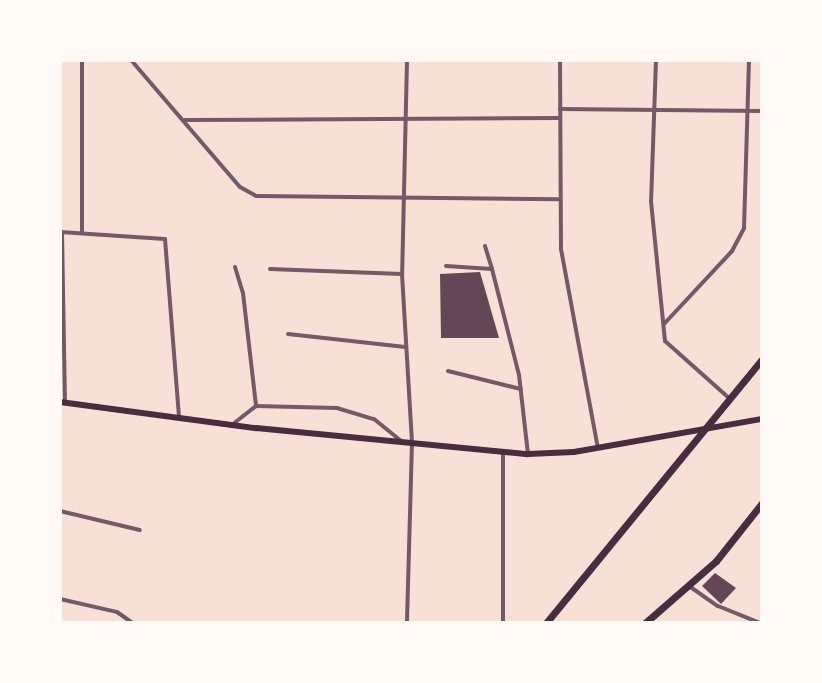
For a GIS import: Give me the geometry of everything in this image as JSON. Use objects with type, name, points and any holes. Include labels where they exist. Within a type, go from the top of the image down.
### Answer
[{"type":"main road","points":[[546,623],[762,359]]},
{"type":"main road","points":[[62,402],[179,418],[528,454],[598,448],[762,419]]},
{"type":"main road","points":[[645,623],[732,544],[761,505]]},
{"type":"street","points":[[82,60],[82,232]]},
{"type":"street","points":[[131,60],[247,193],[558,199]]},
{"type":"street","points":[[407,60],[402,274],[412,442],[407,623]]},
{"type":"street","points":[[560,60],[558,199],[561,249],[598,448]]},
{"type":"street","points":[[656,60],[651,110],[653,235],[669,350],[729,398]]},
{"type":"street","points":[[664,324],[732,251],[744,228],[749,60]]},
{"type":"street","points":[[560,109],[762,111]]},
{"type":"street","points":[[185,120],[406,122],[560,118]]},
{"type":"street","points":[[62,402],[61,232],[165,239],[179,418]]},
{"type":"street","points":[[485,246],[519,375],[528,454]]},
{"type":"street","points":[[446,266],[492,269]]},
{"type":"street","points":[[235,267],[243,293],[256,406]]},
{"type":"street","points":[[270,269],[402,274]]},
{"type":"street","points":[[288,334],[406,347]]},
{"type":"street","points":[[448,371],[521,389]]},
{"type":"street","points":[[233,424],[256,406],[361,413],[401,441]]},
{"type":"street","points":[[503,452],[503,623]]},
{"type":"street","points":[[60,511],[140,530]]},
{"type":"street","points":[[689,586],[718,606],[760,623]]},
{"type":"street","points":[[60,599],[117,612],[133,623]]},
{"type":"building","points":[[480,272],[499,338],[441,338],[440,274]]},
{"type":"building","points":[[715,573],[736,588],[721,604],[702,586]]}]
